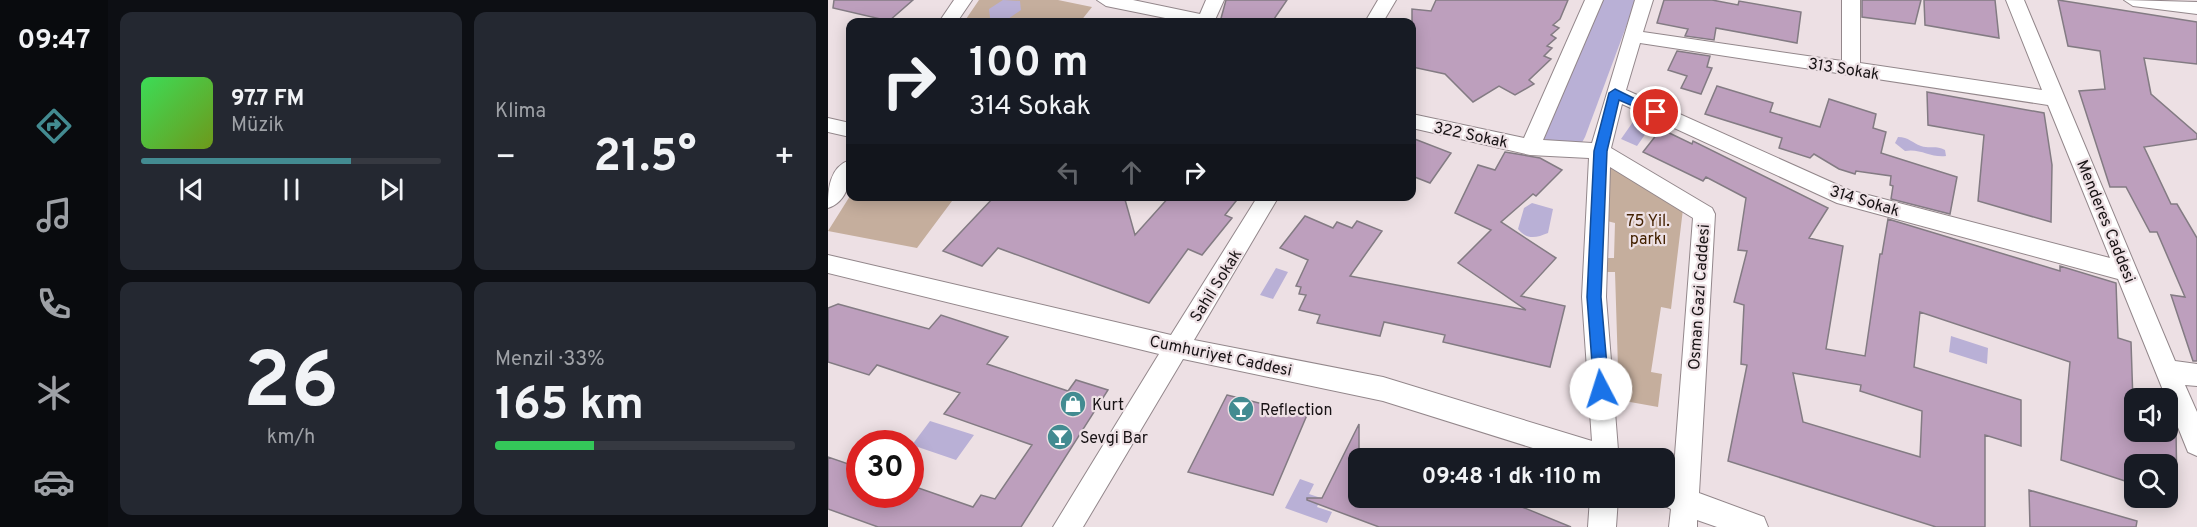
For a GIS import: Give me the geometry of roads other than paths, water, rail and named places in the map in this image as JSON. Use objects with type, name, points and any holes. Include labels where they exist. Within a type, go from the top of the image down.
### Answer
[{"type":"street","points":[[951,18],[963,0]]},
{"type":"street","points":[[1106,0],[1187,18]]},
{"type":"street","points":[[1207,18],[1215,0]]},
{"type":"street","points":[[1376,18],[1387,0]]},
{"type":"street","points":[[1530,147],[1594,0]]},
{"type":"street","points":[[1606,448],[1594,297],[1600,151],[1615,93],[1644,0]]},
{"type":"street","points":[[1851,0],[1851,69]]},
{"type":"street","name":"Menderes Caddesi","points":[[2015,0],[2197,443]]},
{"type":"street","points":[[2133,0],[2197,8]]},
{"type":"street","name":"313 Sokak","points":[[1632,36],[2057,99]]},
{"type":"street","name":"314 Sokak","points":[[1615,93],[1844,197],[2128,272]]},
{"type":"street","name":"322 Sokak","points":[[1416,122],[1530,147]]},
{"type":"street","points":[[828,125],[846,129]]},
{"type":"street","name":"Osman Gazi Caddesi","points":[[1530,147],[1600,151],[1704,214],[1677,506]]},
{"type":"street","points":[[828,200],[846,174]]},
{"type":"street","name":"Sahil Sokak","points":[[1067,527],[1266,201]]},
{"type":"street","name":"Cumhuriyet Caddesi","points":[[828,264],[1176,347],[1383,389],[1575,448]]},
{"type":"street","points":[[2168,371],[2197,375]]},
{"type":"street","points":[[1677,506],[1754,527]]},
{"type":"street","points":[[1602,527],[1603,508]]},
{"type":"waterway","points":[[1564,137],[1618,0]]},
{"type":"place","name":"Kurt","points":[[1073,404]]},
{"type":"place","name":"Reflection","points":[[1241,409]]},
{"type":"place","name":"Sevgi Bar","points":[[1060,437]]},
{"type":"park label","name":"75 Yil. parkı","points":[[1648,229]]}]
